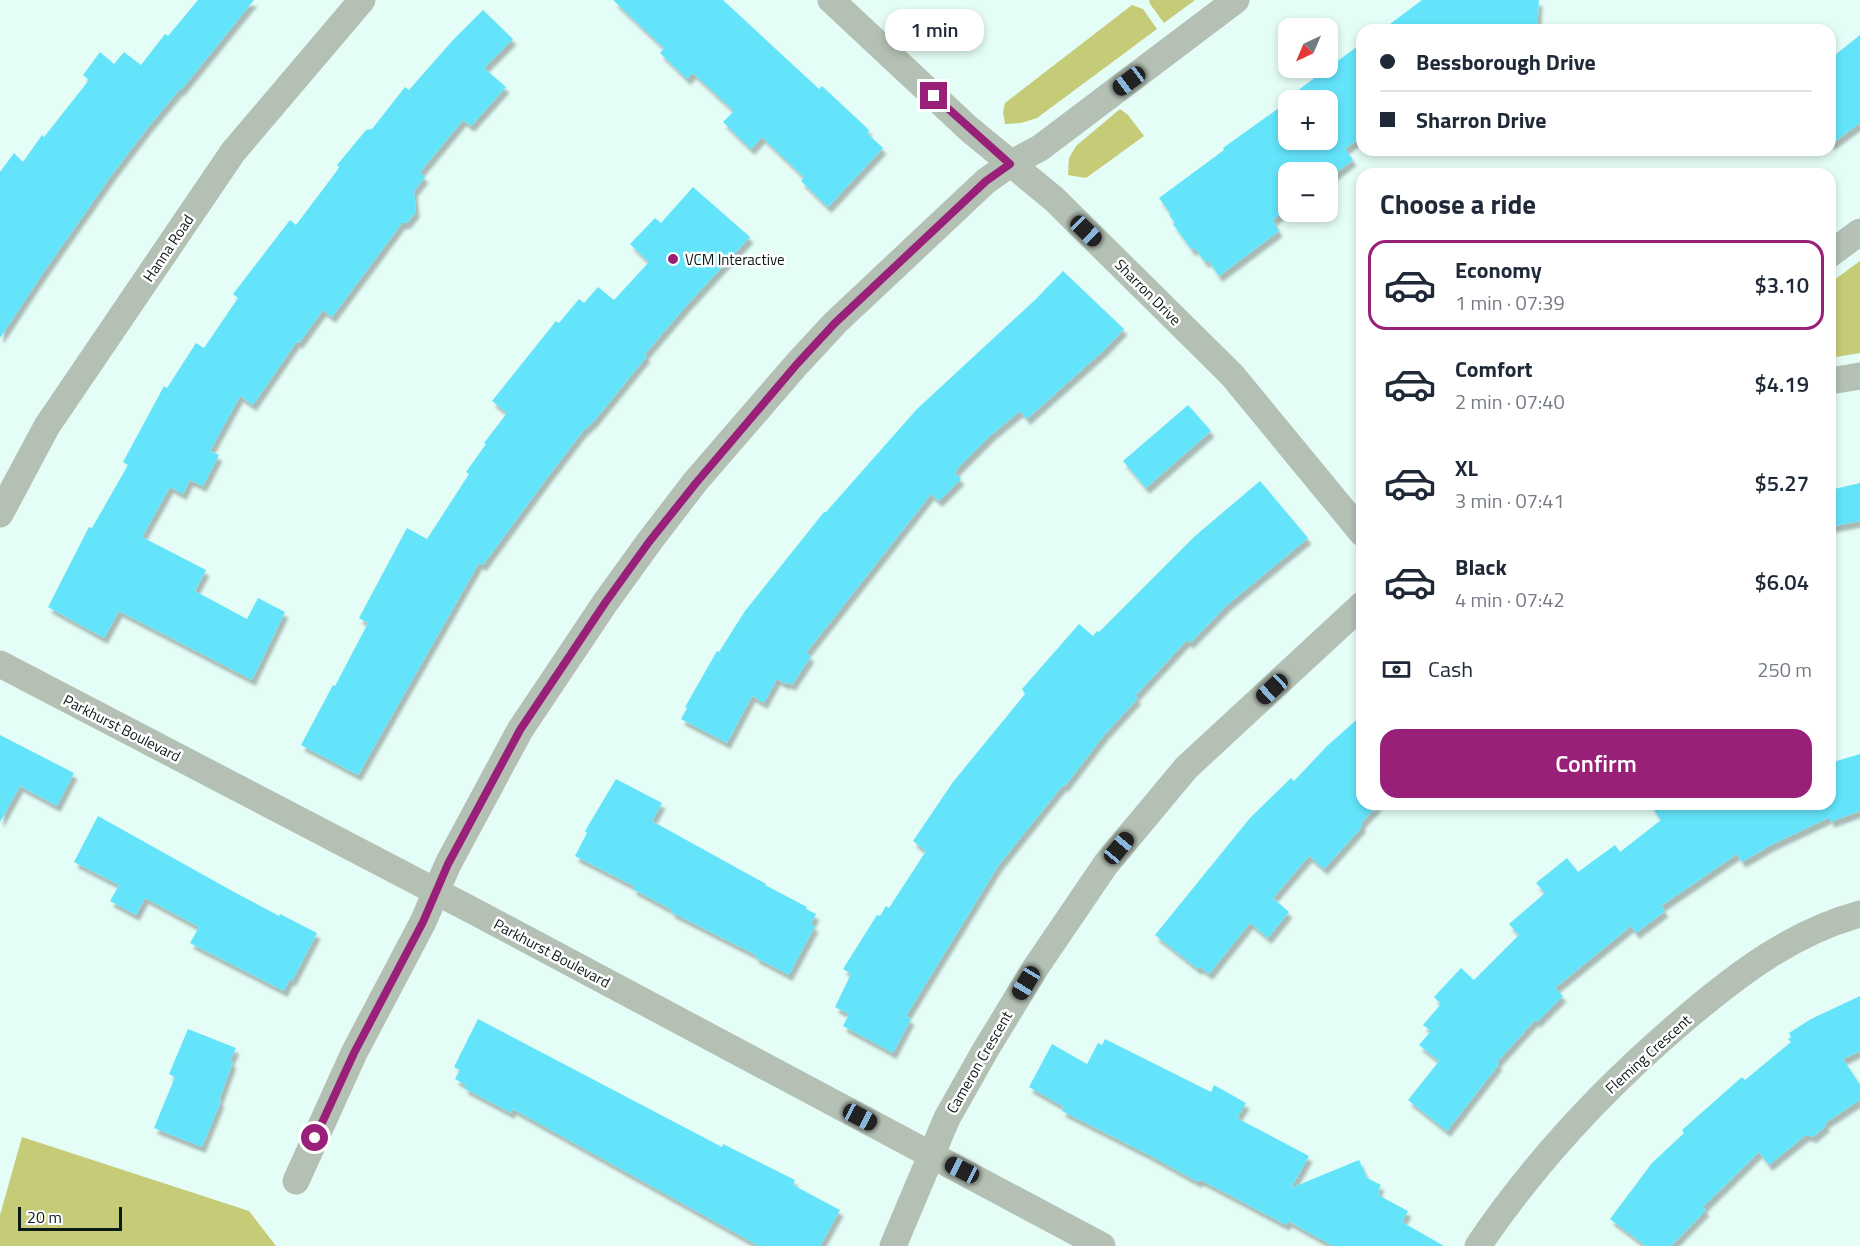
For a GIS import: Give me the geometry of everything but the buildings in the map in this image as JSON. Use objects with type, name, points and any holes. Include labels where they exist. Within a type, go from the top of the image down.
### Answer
[{"type":"street","name":"Hanna Road","points":[[0,514],[47,426],[233,152],[362,0]]},
{"type":"street","name":"Sharron Drive","points":[[831,0],[969,129],[1054,200],[1232,375],[1356,526]]},
{"type":"street","points":[[296,1181],[354,1053],[423,922],[448,864],[520,730],[605,603],[662,525],[746,422],[835,323],[986,181],[1010,164],[1040,148],[1236,0]]},
{"type":"street","points":[[1836,250],[1860,232]]},
{"type":"street","points":[[1836,380],[1860,375]]},
{"type":"street","name":"Cameron Crescent","points":[[893,1246],[947,1118],[1036,967],[1106,864],[1186,768],[1356,611]]},
{"type":"street","name":"Parkhurst Boulevard","points":[[0,664],[436,892],[1102,1246]]},
{"type":"street","name":"Fleming Crescent","points":[[1478,1246],[1545,1158],[1597,1100],[1665,1036],[1729,983],[1778,948],[1842,919],[1860,914]]},
{"type":"green space","points":[[1149,0],[1195,0],[1164,23]]},
{"type":"green space","points":[[1132,5],[1143,9],[1157,29],[1037,118],[1021,123],[1005,124],[1003,112],[1005,103]]},
{"type":"green space","points":[[1120,109],[1128,115],[1144,136],[1086,178],[1068,175],[1069,158],[1076,146]]},
{"type":"green space","points":[[1860,261],[1860,353],[1836,357],[1836,279]]},
{"type":"green space","points":[[22,1137],[249,1211],[276,1246],[0,1246],[0,1215]]},
{"type":"place","name":"VCM Interactive","points":[[673,259]]},
{"type":"route","points":[[315,1138],[354,1053],[423,922],[448,864],[520,730],[605,603],[696,483],[797,364],[835,323],[986,181],[1010,164],[934,96]]}]
